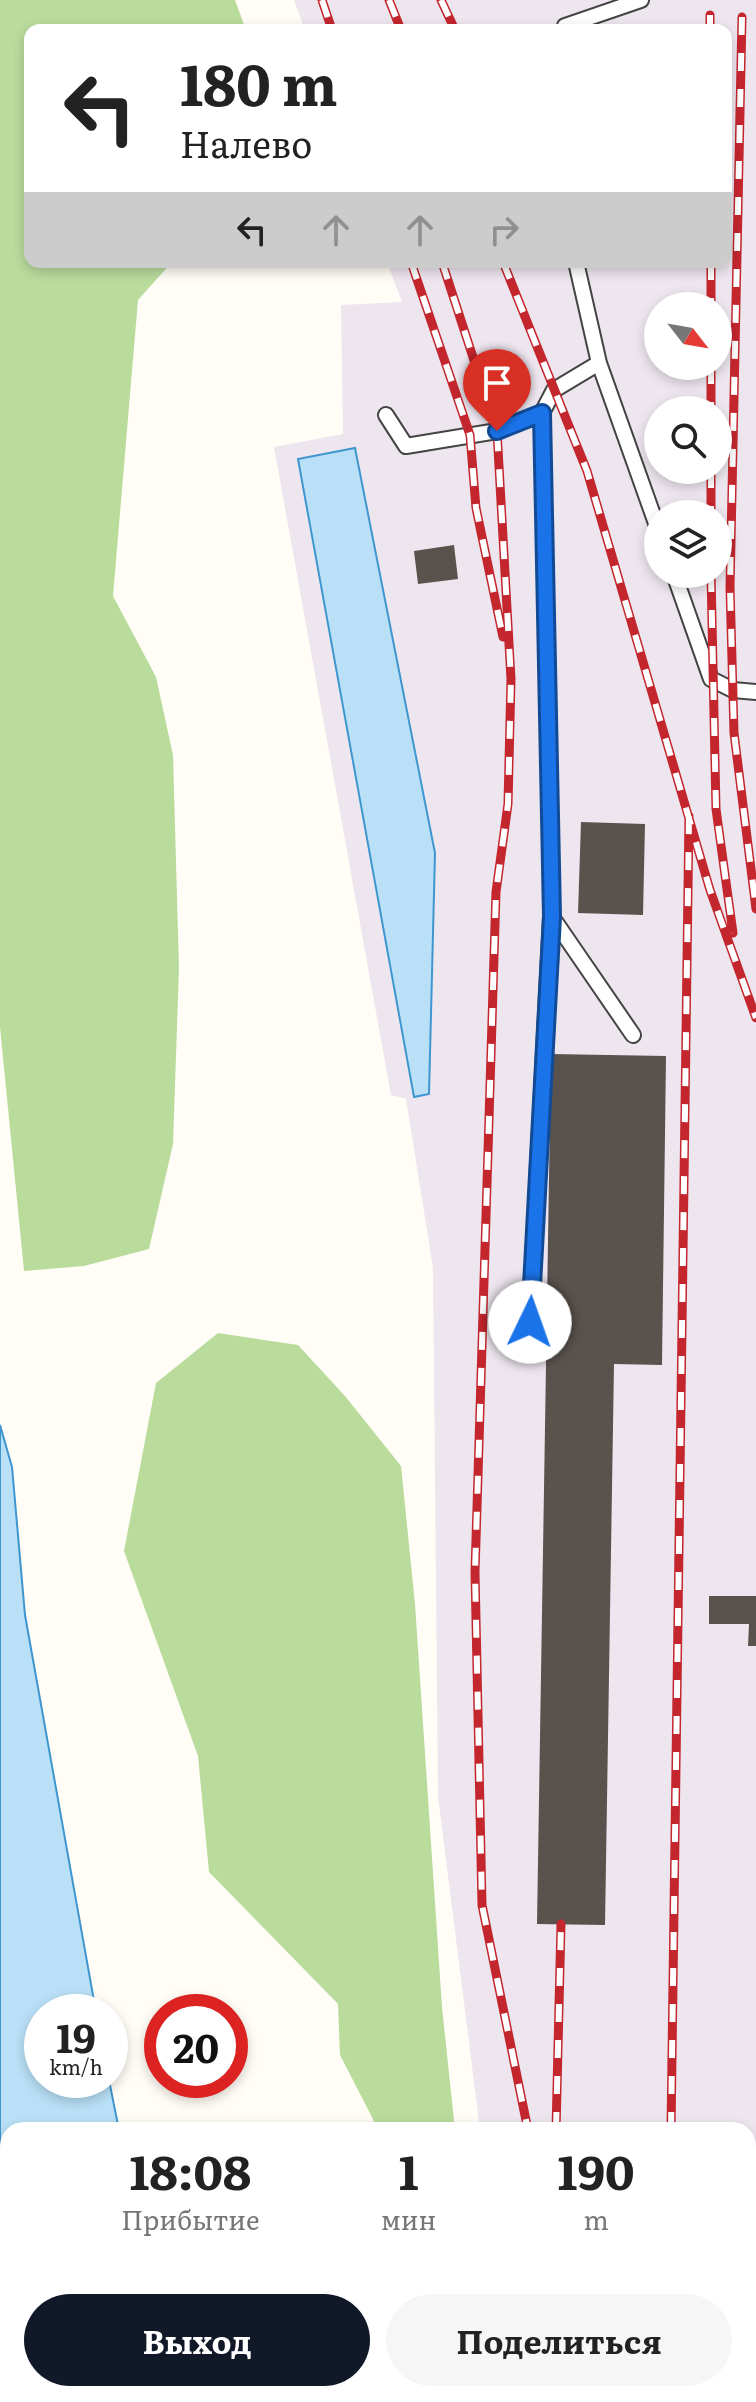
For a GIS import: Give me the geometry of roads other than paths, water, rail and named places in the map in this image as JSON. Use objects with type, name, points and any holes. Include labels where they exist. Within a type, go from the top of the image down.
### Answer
[{"type":"lane","points":[[571,24],[641,0]]},
{"type":"lane","points":[[577,268],[599,363],[648,500]]},
{"type":"lane","points":[[530,1322],[552,917],[542,413],[554,390],[599,363]]},
{"type":"lane","points":[[386,415],[406,446],[497,431],[542,413]]},
{"type":"lane","points":[[679,588],[711,679],[733,690],[756,692]]},
{"type":"lane","points":[[552,917],[633,1035]]},
{"type":"water","points":[[355,448],[435,853],[429,1094],[414,1097],[298,459]]},
{"type":"water","points":[[0,1425],[12,1467],[25,1615],[93,1994],[24,1994],[24,2098],[113,2098],[117,2122],[0,2122]]},
{"type":"railway","points":[[322,0],[330,24]]},
{"type":"railway","points":[[389,0],[399,24]]},
{"type":"railway","points":[[441,0],[452,24]]},
{"type":"railway","points":[[710,15],[710,24]]},
{"type":"railway","points":[[742,17],[730,587],[734,733],[756,909]]},
{"type":"railway","points":[[413,268],[470,435],[476,508],[503,637]]},
{"type":"railway","points":[[444,268],[497,431],[511,679],[508,804],[496,892],[475,1572],[482,1905],[526,2122]]},
{"type":"railway","points":[[505,268],[587,471],[710,890],[756,1018]]},
{"type":"railway","points":[[711,268],[711,292]]},
{"type":"railway","points":[[711,380],[711,396]]},
{"type":"railway","points":[[711,484],[711,500]]},
{"type":"railway","points":[[711,588],[716,809],[733,933]]},
{"type":"railway","points":[[671,2122],[689,816]]},
{"type":"railway","points":[[556,2122],[561,1924]]}]
